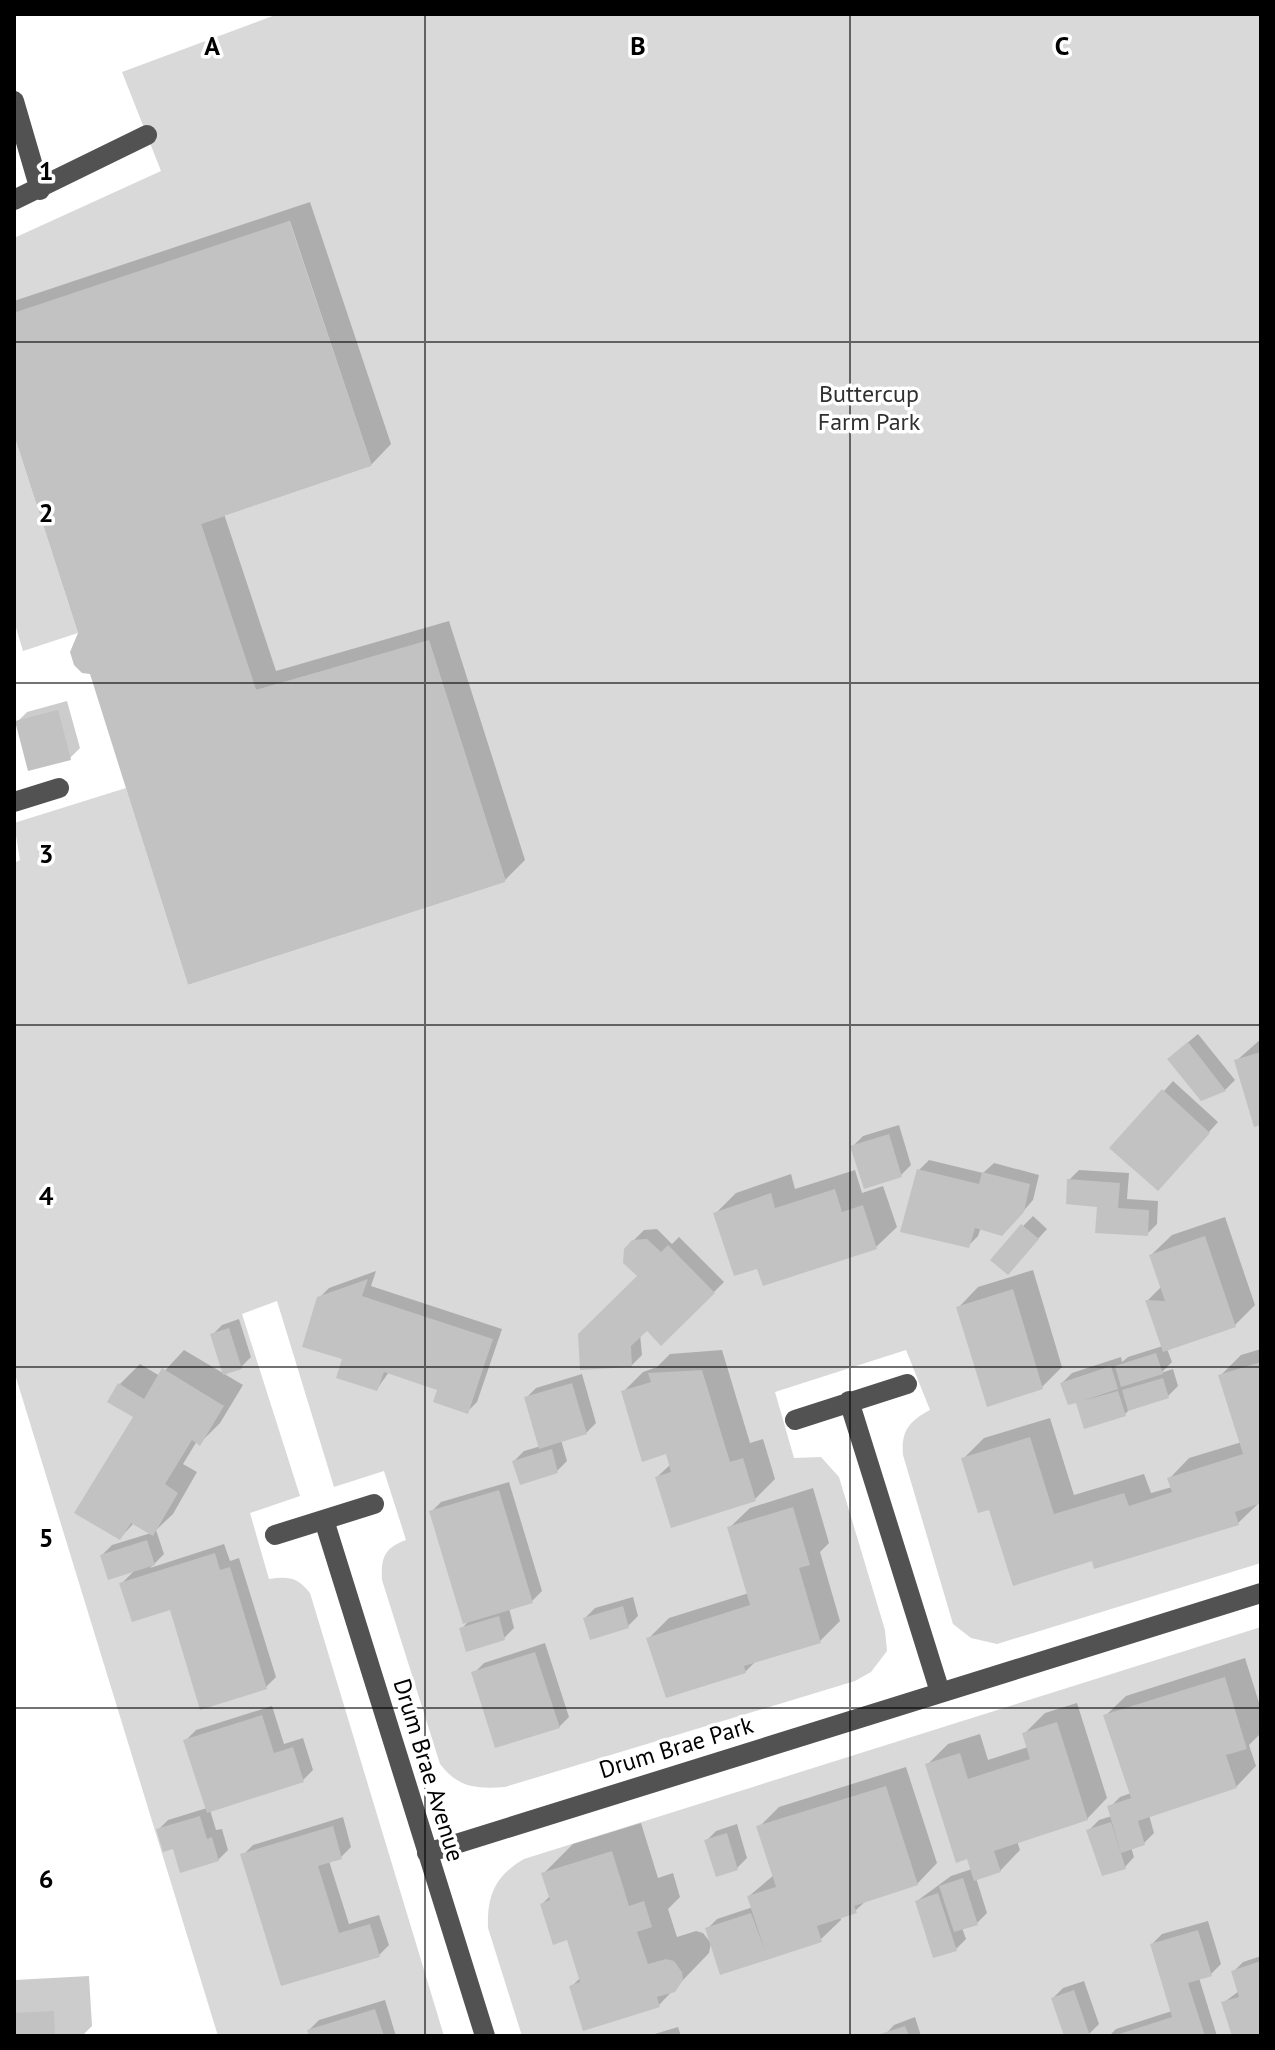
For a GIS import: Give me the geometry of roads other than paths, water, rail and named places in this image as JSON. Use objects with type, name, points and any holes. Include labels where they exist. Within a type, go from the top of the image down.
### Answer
[{"type":"street","points":[[14,101],[40,190]]},
{"type":"street","points":[[14,200],[40,190],[147,135]]},
{"type":"street","points":[[14,802],[59,788]]},
{"type":"street","points":[[795,1420],[907,1384]]},
{"type":"street","points":[[849,1401],[940,1692]]},
{"type":"street","points":[[275,1535],[374,1504]]},
{"type":"street","name":"Drum Brae Avenue","points":[[324,1520],[485,2036]]},
{"type":"street","name":"Drum Brae Park","points":[[427,1853],[1261,1593]]},
{"type":"park label","name":"Buttercup Farm Park","points":[[869,407]]}]
